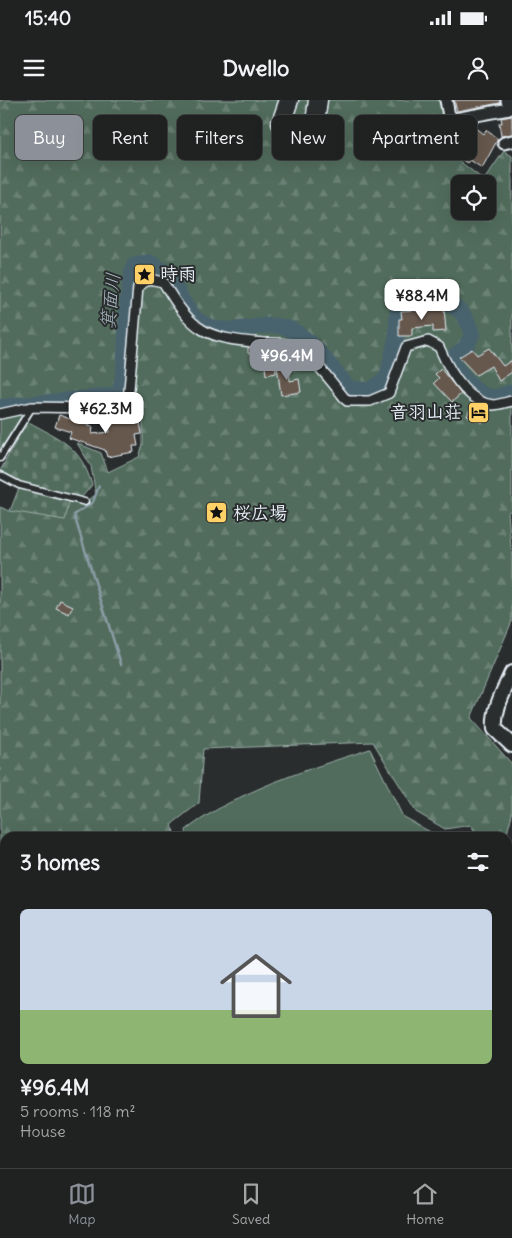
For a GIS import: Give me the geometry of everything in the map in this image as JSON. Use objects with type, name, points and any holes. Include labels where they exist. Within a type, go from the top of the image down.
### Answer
[{"type":"main road","points":[[288,100],[281,123],[291,141],[305,140],[314,131],[318,100]]},
{"type":"street","points":[[446,100],[449,116],[455,119],[509,109],[507,100]]},
{"type":"street","points":[[0,414],[32,407],[94,408],[106,411],[128,401],[138,287],[149,279],[163,282],[180,311],[196,327],[214,336],[242,341],[294,345],[320,369],[347,401],[370,401],[389,393],[406,347],[428,341],[439,347],[448,367],[475,397],[492,405],[512,401]]},
{"type":"street","points":[[512,674],[499,700],[494,720],[495,729],[512,745]]},
{"type":"lane","points":[[0,458],[32,407]]},
{"type":"lane","points":[[0,475],[19,485],[85,502]]},
{"type":"green space","points":[[0,100],[438,100],[445,115],[354,115],[354,160],[458,160],[477,175],[451,175],[451,220],[496,220],[496,175],[487,175],[504,151],[512,156],[512,510],[508,512],[512,558],[512,621],[471,718],[512,764],[512,814],[507,832],[475,832],[471,825],[445,829],[416,812],[373,742],[203,749],[199,803],[172,824],[174,832],[0,832],[0,507],[10,511],[70,499],[85,501],[96,495],[91,466],[77,443],[101,453],[108,472],[139,457],[143,445],[143,415],[116,392],[0,400]]},
{"type":"green space","points":[[23,414],[0,452],[0,419]]},
{"type":"green space","points":[[27,421],[68,445],[82,461],[92,485],[81,498],[19,482],[0,471]]},
{"type":"green space","points":[[19,488],[70,499],[65,520],[10,511]]},
{"type":"green space","points":[[370,749],[403,817],[430,832],[186,832],[186,830],[206,816],[228,803],[298,773]]},
{"type":"building","points":[[454,100],[500,100],[500,103],[457,111]]},
{"type":"building","points":[[512,116],[512,134],[501,136],[499,123],[502,123],[501,118]]},
{"type":"building","points":[[477,129],[483,134],[486,130],[498,139],[482,168],[470,160],[477,160]]},
{"type":"building","points":[[444,308],[446,331],[433,332],[433,326],[412,328],[412,336],[399,336],[399,319],[402,319],[401,311]]},
{"type":"building","points":[[248,348],[261,349],[261,355],[274,353],[276,373],[266,375],[265,365],[253,364],[254,353],[248,353]]},
{"type":"building","points":[[489,348],[503,366],[512,360],[512,372],[499,381],[491,366],[476,375],[459,357],[472,349],[477,355]]},
{"type":"building","points":[[289,365],[290,381],[299,379],[301,392],[281,395],[277,366]]},
{"type":"building","points":[[441,369],[461,394],[452,402],[434,383],[439,378],[435,374]]},
{"type":"building","name":"音羽山荘","points":[[472,404],[488,410],[482,423],[467,416]]},
{"type":"building","points":[[132,413],[133,417],[139,416],[142,434],[136,435],[138,446],[133,446],[134,452],[107,457],[105,450],[69,438],[71,432],[55,427],[59,415],[93,427],[92,434],[110,432],[107,417]]},
{"type":"building","points":[[60,600],[73,606],[69,614],[56,608]]},
{"type":"waterway","name":"箕面川","points":[[0,407],[119,395],[124,362],[130,282],[134,266],[149,262],[168,276],[191,313],[204,324],[225,330],[277,326],[296,332],[313,346],[350,389],[371,390],[387,378],[396,339],[398,303],[408,298],[416,297],[450,305],[462,313],[472,335],[465,348],[450,359],[458,371],[473,388],[485,395],[494,397],[512,392]]},
{"type":"waterway","points":[[99,486],[93,502],[74,515],[121,664]]},
{"type":"place","name":"時雨","points":[[144,274]]},
{"type":"place","name":"音羽山荘","points":[[478,412]]},
{"type":"place","name":"桜広場","points":[[217,513]]}]
